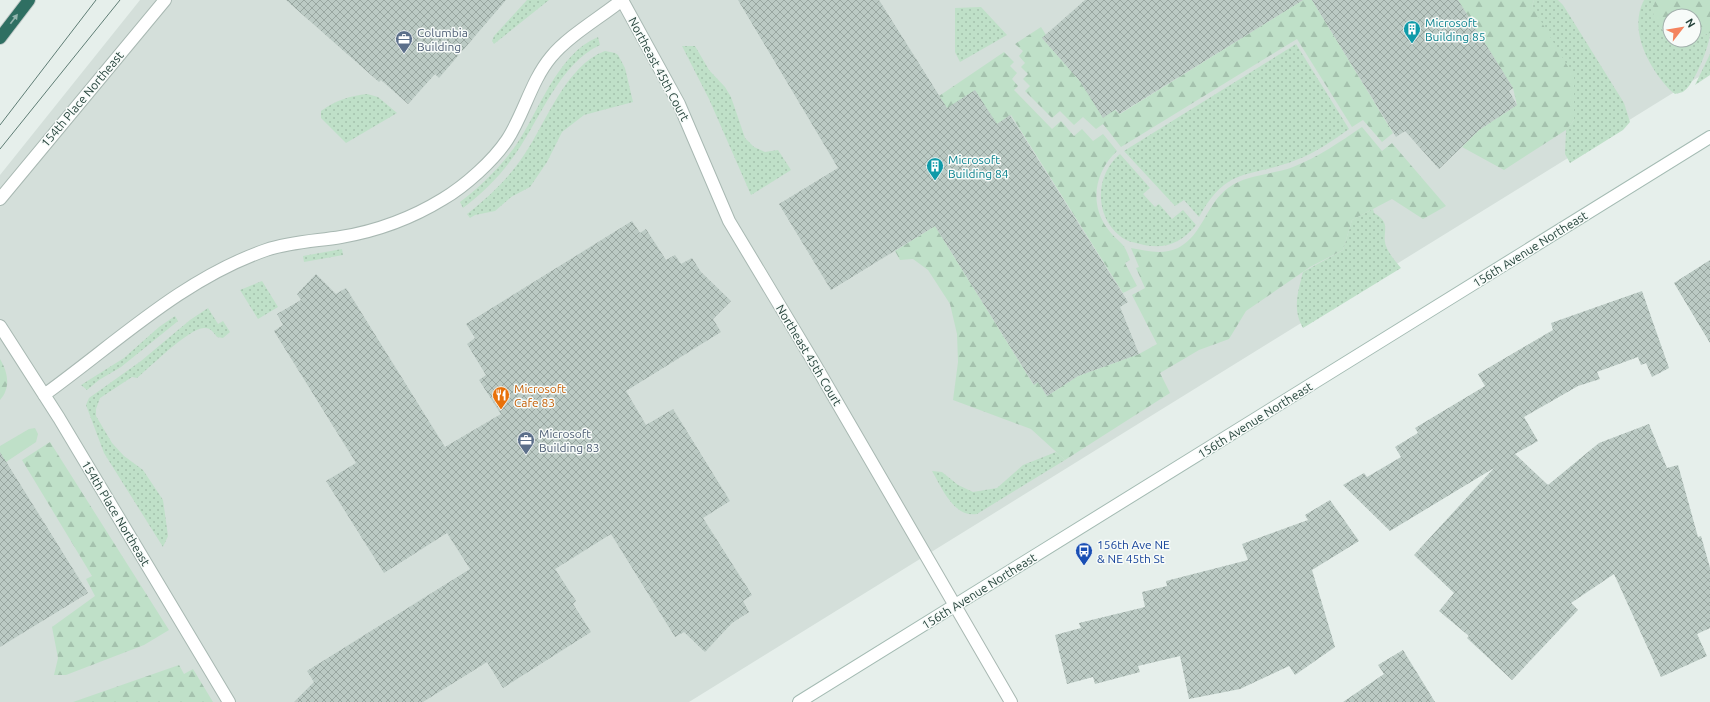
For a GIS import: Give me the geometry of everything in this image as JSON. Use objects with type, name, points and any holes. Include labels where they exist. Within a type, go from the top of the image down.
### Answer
[{"type":"highway","points":[[0,38],[29,0]]},
{"type":"street","name":"154th Place Northeast","points":[[0,200],[165,0]]},
{"type":"street","points":[[44,395],[160,308],[201,281],[236,262],[267,250],[302,242],[343,236],[399,222],[444,199],[483,168],[507,140],[530,93],[551,57],[569,40],[622,0]]},
{"type":"street","name":"Northeast 45th Court","points":[[622,0],[679,104],[729,220],[813,361],[1011,702]]},
{"type":"street","name":"156th Avenue Northeast","points":[[799,702],[1710,137]]},
{"type":"street","name":"154th Place Northeast","points":[[0,326],[44,395],[230,702]]},
{"type":"shaded area","points":[[140,0],[1710,0],[1710,70],[689,702],[0,702],[0,175]]},
{"type":"green space","points":[[527,0],[549,0],[494,44],[492,41],[494,36]]},
{"type":"green space","points":[[1303,0],[1312,0],[1393,133],[1382,142],[1363,120],[1352,127],[1297,39],[1121,147],[1103,124],[1096,129],[1083,117],[1074,125],[1060,111],[1052,118],[1025,91],[1030,86],[1023,79],[1028,74],[1021,67],[1025,63],[1019,56],[1023,51],[1015,44],[1041,27],[1046,35],[1042,38],[1079,80],[1120,114]]},
{"type":"green space","points":[[1458,0],[1534,0],[1532,6],[1574,77],[1574,120],[1566,130],[1504,170],[1462,147],[1479,130],[1517,105],[1513,88]]},
{"type":"green space","points":[[1534,0],[1558,0],[1563,5],[1624,103],[1630,122],[1623,130],[1570,163],[1565,154],[1566,130],[1574,120],[1532,6]]},
{"type":"green space","points":[[1644,0],[1656,0],[1654,5],[1654,16],[1658,25],[1662,29],[1662,48],[1702,48],[1702,36],[1710,33],[1697,73],[1684,91],[1675,94],[1670,90],[1648,60],[1643,48],[1638,24]]},
{"type":"green space","points":[[1656,0],[1710,0],[1710,33],[1702,36],[1702,8],[1662,8],[1662,29],[1658,25],[1654,16],[1654,5]]},
{"type":"green space","points":[[981,7],[1007,35],[960,62],[955,52],[955,8]]},
{"type":"green space","points":[[598,37],[600,45],[586,53],[562,78],[525,139],[505,168],[485,190],[463,208],[460,202],[475,190],[502,163],[514,148],[559,71],[583,45]]},
{"type":"green space","points":[[1296,44],[1349,129],[1323,146],[1296,160],[1240,176],[1230,181],[1210,200],[1199,217],[1184,200],[1175,206],[1124,151]]},
{"type":"green space","points":[[682,46],[695,46],[709,70],[725,87],[731,97],[745,138],[754,147],[765,152],[778,150],[791,170],[751,195],[709,99]]},
{"type":"green space","points":[[605,51],[618,55],[625,68],[633,102],[584,115],[562,132],[547,162],[530,187],[511,197],[495,211],[475,215],[470,218],[467,214],[498,187],[512,172],[568,82],[591,58]]},
{"type":"green space","points":[[1004,52],[1014,62],[1010,66],[1017,73],[1012,79],[1018,86],[1014,90],[1052,129],[1061,121],[1074,136],[1082,129],[1093,141],[1103,134],[1117,151],[1104,168],[1099,178],[1096,198],[1101,218],[1107,228],[1126,250],[1130,260],[1125,263],[1137,286],[1123,293],[1011,115],[997,124],[947,108],[939,96]]},
{"type":"green space","points":[[1710,54],[1710,75],[1695,85]]},
{"type":"green space","points":[[367,94],[378,97],[397,113],[346,143],[321,118],[321,111],[343,99]]},
{"type":"green space","points":[[1362,127],[1382,151],[1392,143],[1446,206],[1423,219],[1392,199],[1352,220],[1343,250],[1310,267],[1246,311],[1229,339],[1199,350],[1160,373],[1170,393],[1065,460],[1031,429],[953,400],[958,362],[957,334],[950,304],[928,270],[913,259],[900,260],[895,251],[935,226],[1033,384],[1038,382],[1047,396],[1078,376],[1139,354],[1157,344],[1132,295],[1145,288],[1136,268],[1139,267],[1131,248],[1160,252],[1178,248],[1199,228],[1214,202],[1235,183],[1251,177],[1293,167],[1329,149]]},
{"type":"green space","points":[[1120,154],[1150,188],[1143,194],[1155,207],[1159,204],[1172,219],[1183,210],[1196,225],[1184,237],[1164,246],[1148,246],[1125,239],[1112,227],[1102,206],[1102,184],[1112,163]]},
{"type":"green space","points":[[1373,209],[1374,213],[1380,217],[1385,225],[1385,241],[1387,249],[1401,268],[1303,328],[1298,314],[1297,300],[1303,272],[1343,250],[1352,220]]},
{"type":"green space","points":[[342,249],[343,255],[304,262],[303,256]]},
{"type":"green space","points":[[262,281],[278,307],[258,319],[240,290]]},
{"type":"green space","points":[[208,308],[218,324],[223,321],[230,332],[223,338],[217,337],[207,328],[199,329],[190,334],[170,348],[137,378],[132,377],[100,398],[96,409],[96,416],[112,443],[124,456],[143,470],[163,500],[168,536],[163,547],[104,453],[86,405],[89,398],[141,361],[190,320]]},
{"type":"green space","points":[[175,316],[178,321],[121,367],[99,380],[87,390],[81,385],[124,358],[159,327]]},
{"type":"green space","points":[[0,359],[5,369],[7,385],[6,390],[0,400]]},
{"type":"green space","points":[[35,428],[38,434],[36,442],[0,466],[0,446],[29,429]]},
{"type":"green space","points":[[50,442],[169,630],[144,645],[66,675],[54,675],[58,658],[52,627],[95,596],[86,579],[92,576],[22,460]]},
{"type":"green space","points":[[1056,452],[1065,460],[977,514],[969,514],[955,507],[932,471],[942,472],[958,485],[973,492],[997,488],[1023,465]]},
{"type":"green space","points":[[179,665],[184,674],[193,669],[213,702],[73,702]]},
{"type":"building","name":"Columbia Building","points":[[286,0],[506,0],[439,78],[435,74],[408,104],[381,80],[379,82]]},
{"type":"building","name":"Microsoft Building 84","points":[[738,0],[879,0],[947,108],[975,90],[997,124],[1010,115],[1128,302],[1120,307],[1139,354],[1078,376],[1047,396],[1038,382],[1034,385],[935,226],[831,290],[779,204],[838,168]]},
{"type":"building","points":[[1085,0],[1303,0],[1119,114],[1116,109],[1103,118],[1079,80],[1042,38]]},
{"type":"building","name":"Microsoft Building 85","points":[[1312,0],[1458,0],[1513,88],[1509,91],[1517,105],[1479,130],[1439,169],[1405,131],[1396,137]]},
{"type":"building","name":"Microsoft Building 83","points":[[632,221],[640,233],[646,229],[666,260],[675,255],[681,264],[692,258],[701,272],[731,301],[713,319],[721,332],[626,391],[646,425],[673,409],[730,501],[703,518],[752,595],[743,601],[749,612],[732,623],[705,652],[684,632],[675,637],[611,534],[555,569],[576,601],[573,604],[591,632],[503,688],[487,662],[423,702],[294,702],[314,682],[307,671],[470,569],[447,533],[384,573],[326,481],[356,463],[274,331],[283,325],[277,314],[301,300],[297,294],[316,274],[336,294],[346,288],[445,447],[501,414],[479,380],[486,375],[467,344],[475,338],[466,324]]},
{"type":"building","points":[[1710,260],[1710,343],[1674,283]]},
{"type":"building","points":[[1642,291],[1669,368],[1652,377],[1646,363],[1641,365],[1638,357],[1597,372],[1600,379],[1578,386],[1524,417],[1538,441],[1515,454],[1548,485],[1599,443],[1649,424],[1667,468],[1678,465],[1698,537],[1701,536],[1710,568],[1710,628],[1697,634],[1707,656],[1661,677],[1614,574],[1571,603],[1578,610],[1512,680],[1467,638],[1469,636],[1439,611],[1454,593],[1414,555],[1494,468],[1390,531],[1343,485],[1364,473],[1367,477],[1401,457],[1395,447],[1418,433],[1415,428],[1485,386],[1478,374],[1553,330],[1551,323]]},
{"type":"building","points":[[0,452],[88,593],[0,647]]},
{"type":"building","points":[[1330,500],[1359,541],[1312,570],[1335,647],[1295,675],[1289,666],[1240,689],[1189,699],[1180,656],[1138,666],[1140,672],[1095,684],[1093,677],[1067,684],[1055,635],[1081,628],[1079,623],[1145,607],[1142,592],[1167,586],[1166,581],[1248,560],[1242,544],[1308,520],[1305,515]]},
{"type":"building","points":[[1403,650],[1435,702],[1343,702],[1384,674],[1378,665]]},
{"type":"tram line","points":[[0,125],[96,0]]},
{"type":"tram line","points":[[0,149],[120,0]]},
{"type":"place","name":"Microsoft Building 85","points":[[1412,44]]},
{"type":"place","name":"Columbia Building","points":[[404,54]]},
{"type":"place","name":"Microsoft Building 84","points":[[935,181]]},
{"type":"place","name":"Microsoft Cafe 83","points":[[501,410]]},
{"type":"place","name":"Microsoft Building 83","points":[[526,455]]},
{"type":"place","name":"156th Ave NE & NE 45th St","points":[[1084,566]]}]
